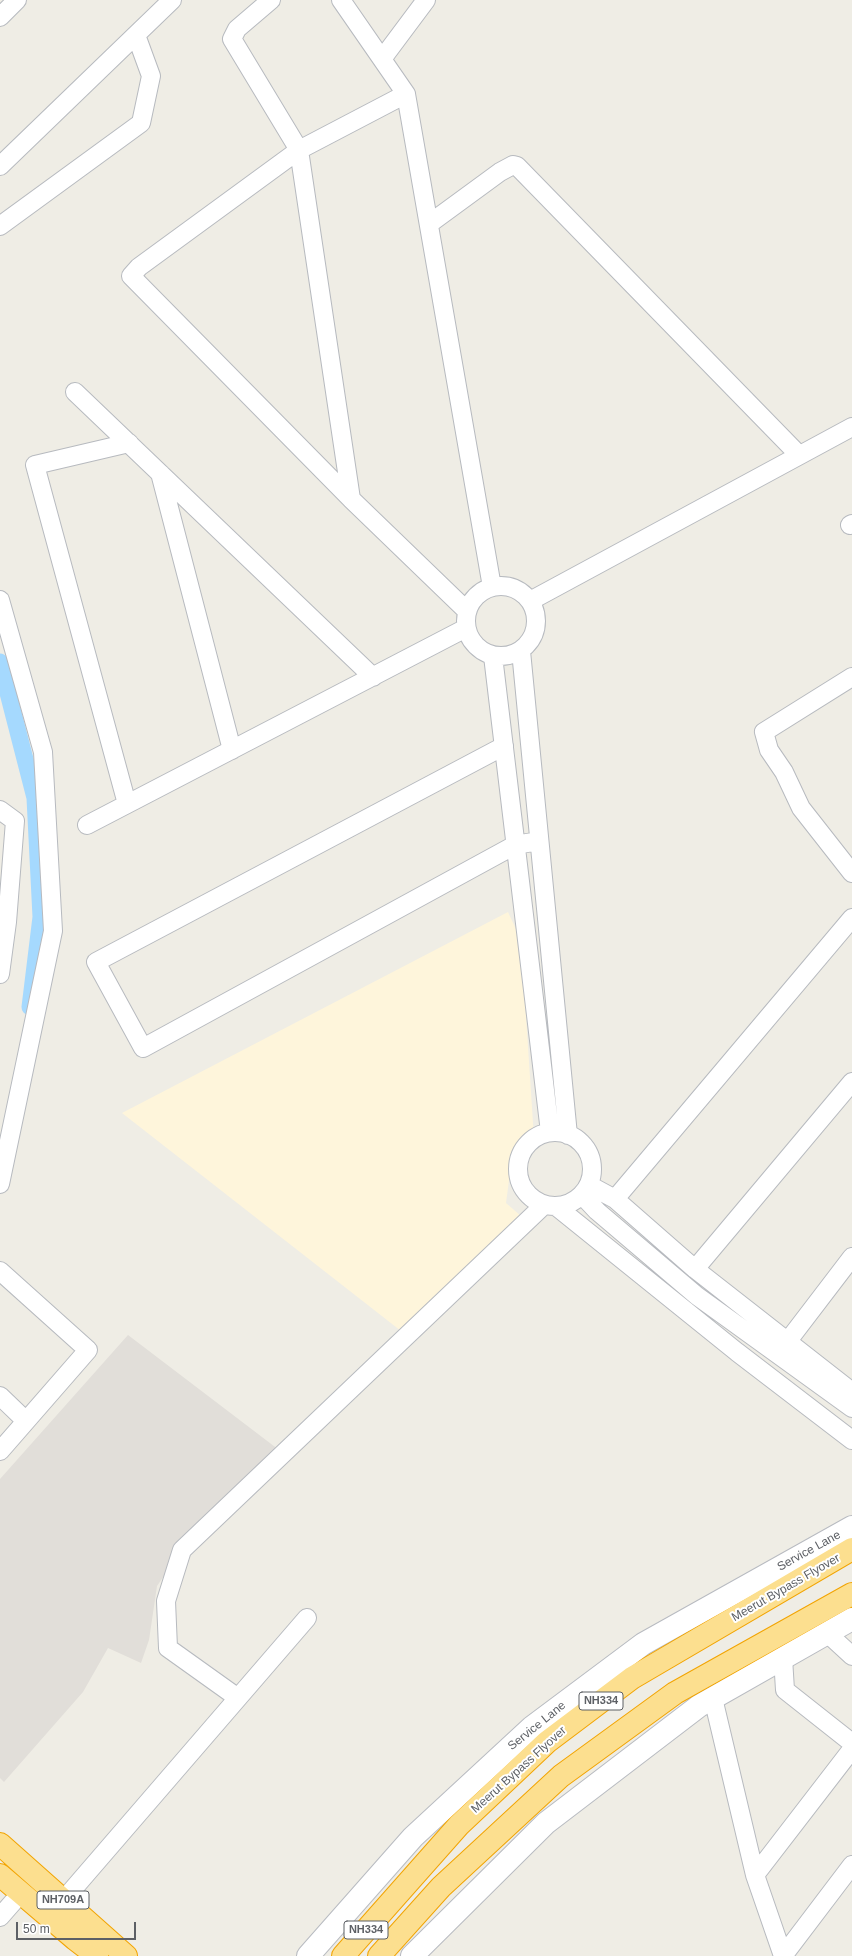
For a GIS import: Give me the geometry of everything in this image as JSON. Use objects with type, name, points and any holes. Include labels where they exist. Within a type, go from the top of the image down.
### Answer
[{"type":"highway","name":"Meerut Bypass Flyover","points":[[343,1956],[458,1825],[547,1742],[632,1678],[852,1549]]},
{"type":"highway","name":"NH334","points":[[379,1956],[440,1887],[561,1776],[675,1693],[852,1594]]},
{"type":"highway","name":"NH709A","points":[[0,1844],[126,1956]]},
{"type":"highway","name":"NH709A","points":[[0,1875],[93,1955]]},
{"type":"street","points":[[0,17],[17,0]]},
{"type":"street","points":[[0,166],[172,0]]},
{"type":"street","points":[[271,0],[237,29],[232,39],[299,150],[351,499]]},
{"type":"street","points":[[341,0],[406,94],[492,587]]},
{"type":"street","points":[[382,59],[426,0]]},
{"type":"street","points":[[0,226],[141,122],[151,76],[136,35]]},
{"type":"street","points":[[406,94],[299,150],[139,267],[131,276],[351,499],[467,611]]},
{"type":"street","points":[[429,224],[500,172],[513,165],[517,166],[799,455]]},
{"type":"street","points":[[75,392],[373,677]]},
{"type":"street","points":[[530,601],[852,427]]},
{"type":"street","points":[[127,804],[35,465],[129,443]]},
{"type":"street","points":[[160,472],[232,750]]},
{"type":"street","points":[[502,586],[513,588],[523,594],[530,601],[535,612],[536,622],[532,638],[521,651],[507,656],[493,656],[482,652],[473,644],[466,628],[465,622],[467,611],[472,600],[481,592],[492,587],[502,586]]},
{"type":"street","points":[[0,600],[43,752],[53,931],[0,1184]]},
{"type":"street","points":[[87,825],[466,628]]},
{"type":"street","points":[[521,651],[568,1135]]},
{"type":"street","points":[[493,656],[550,1132]]},
{"type":"street","points":[[852,678],[764,732],[769,750],[784,772],[801,808],[852,873]]},
{"type":"street","points":[[498,701],[525,697]]},
{"type":"street","points":[[504,746],[96,962],[143,1048],[515,845],[539,841]]},
{"type":"street","points":[[0,810],[14,820],[5,885],[0,974]]},
{"type":"street","points":[[524,915],[546,914]]},
{"type":"street","points":[[615,1199],[852,918]]},
{"type":"street","points":[[534,1003],[555,1001]]},
{"type":"street","points":[[695,1269],[852,1082]]},
{"type":"street","points":[[238,1698],[168,1648],[166,1601],[182,1550],[550,1206],[566,1205],[585,1190],[592,1174],[591,1161],[586,1150],[578,1141],[568,1135],[550,1132],[534,1138],[526,1145],[517,1166],[518,1179],[524,1190],[533,1200],[550,1206],[852,1440]]},
{"type":"street","points":[[585,1190],[615,1199],[782,1348],[852,1408]]},
{"type":"street","points":[[585,1190],[597,1211],[697,1296],[750,1335],[782,1348],[852,1392]]},
{"type":"street","points":[[782,1348],[852,1257]]},
{"type":"street","points":[[0,1271],[88,1350],[0,1451]]},
{"type":"street","points":[[685,1310],[697,1296]]},
{"type":"street","points":[[737,1352],[750,1335]]},
{"type":"street","points":[[0,1396],[26,1421]]},
{"type":"street","name":"Service Lane","points":[[308,1956],[413,1837],[532,1727],[643,1644],[852,1527]]},
{"type":"street","points":[[49,1917],[307,1618]]},
{"type":"street","points":[[412,1956],[546,1823],[699,1706],[852,1619]]},
{"type":"street","points":[[827,1633],[852,1656]]},
{"type":"street","points":[[783,1658],[785,1690],[852,1743]]},
{"type":"street","points":[[713,1698],[755,1875],[783,1956]]},
{"type":"street","points":[[755,1875],[852,1749]]},
{"type":"street","points":[[783,1956],[852,1865]]},
{"type":"street","points":[[0,1917],[21,1893]]},
{"type":"shaded area","points":[[508,912],[521,940],[534,1138],[526,1145],[510,1173],[506,1203],[529,1223],[410,1338],[122,1113]]},
{"type":"shaded area","points":[[128,1335],[283,1453],[182,1550],[157,1586],[149,1640],[141,1663],[108,1648],[83,1692],[4,1782],[0,1778],[0,1479]]},
{"type":"waterway","points":[[0,662],[35,798],[41,917],[30,1007]]}]
